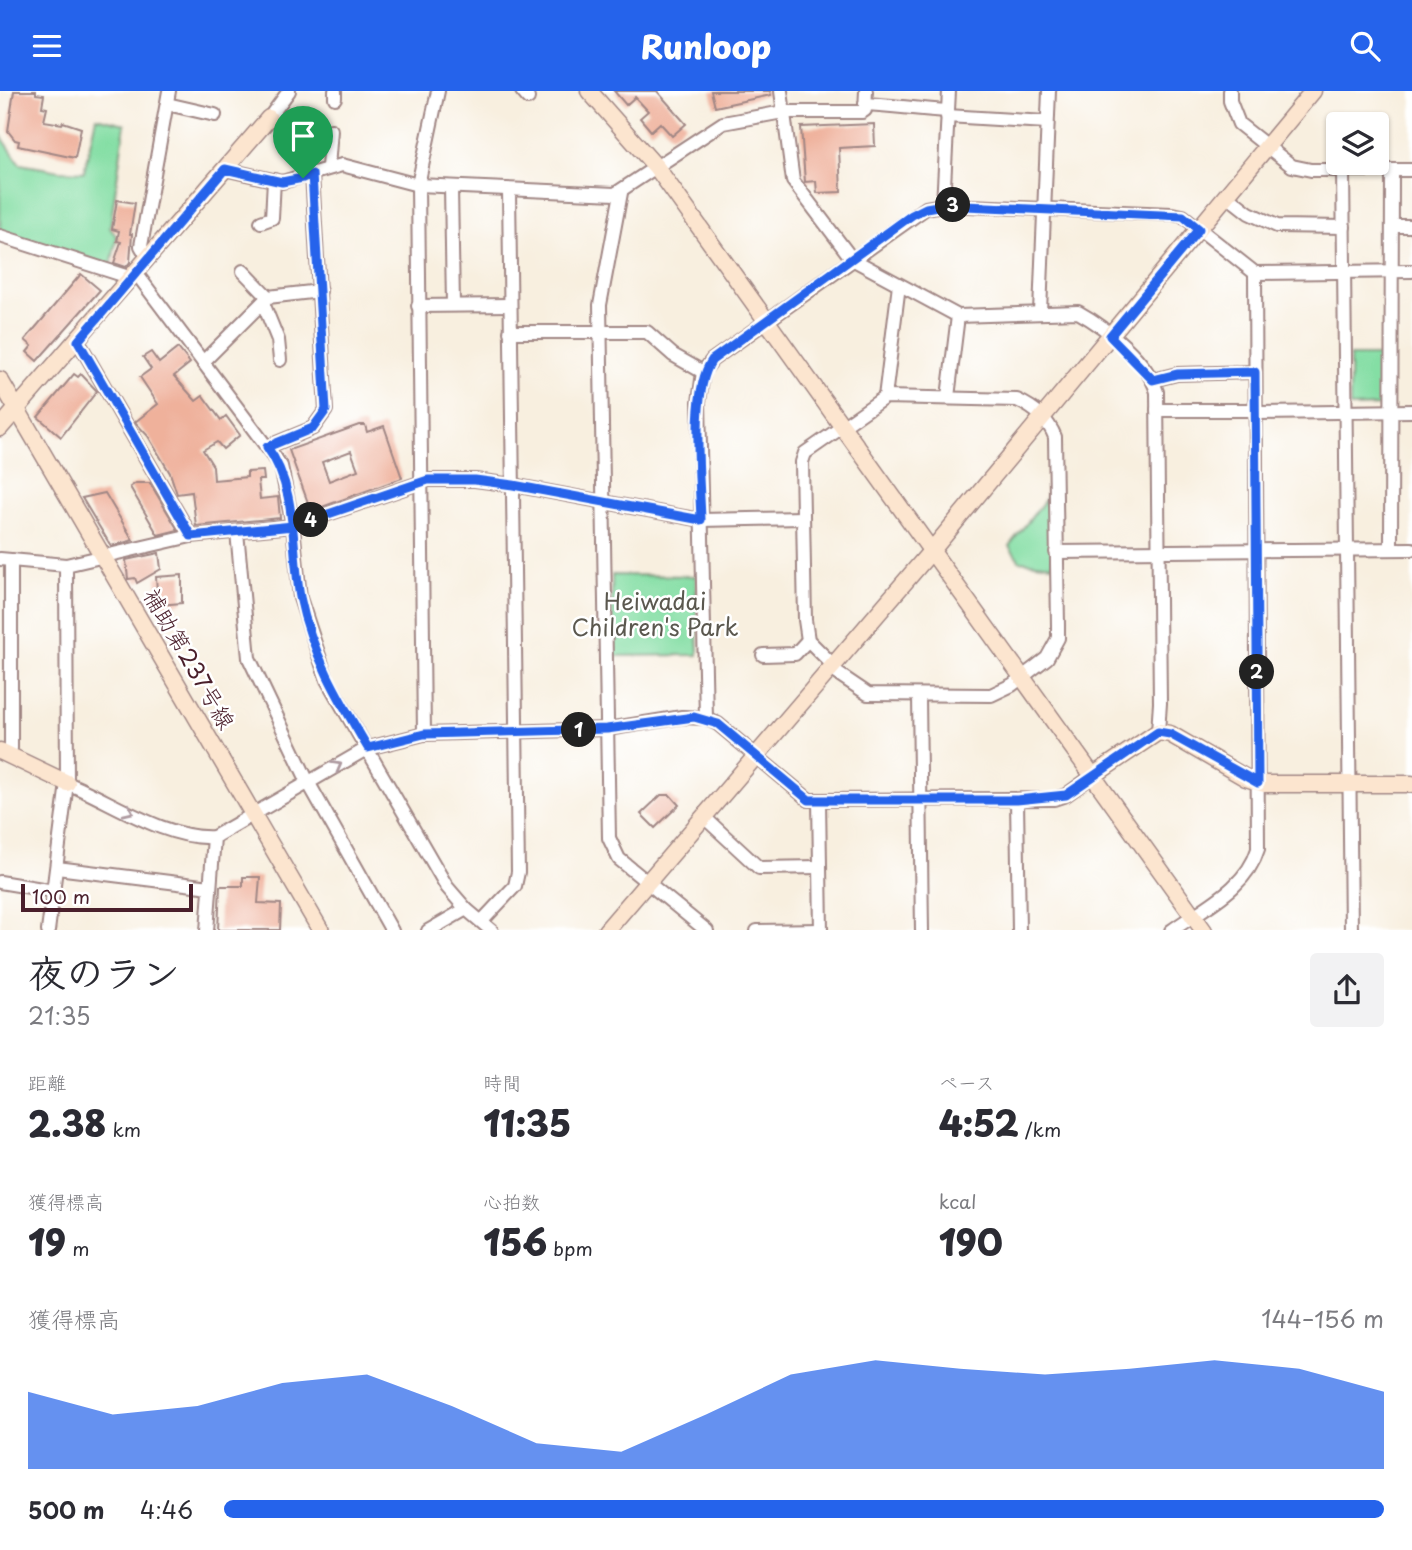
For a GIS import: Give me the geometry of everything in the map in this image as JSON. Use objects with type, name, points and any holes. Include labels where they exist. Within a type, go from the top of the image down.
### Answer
[{"type":"street","points":[[0,428],[134,276],[289,91]]},
{"type":"street","points":[[424,734],[418,185],[438,91]]},
{"type":"street","points":[[589,91],[657,168],[768,319],[1204,930]]},
{"type":"street","points":[[781,91],[793,181],[852,258],[958,316],[1078,312],[1110,336],[1153,380],[1157,410],[1158,732]]},
{"type":"street","points":[[943,205],[948,91]]},
{"type":"street","points":[[1040,312],[1049,91]]},
{"type":"street","points":[[1230,91],[1230,101],[1239,124],[1266,147],[1292,166],[1326,170]]},
{"type":"street","points":[[606,930],[933,549],[1313,91]]},
{"type":"street","points":[[148,258],[142,246],[168,97],[215,115]]},
{"type":"street","points":[[225,169],[292,182],[328,167],[342,165],[418,185],[509,191],[621,193],[723,123],[783,112],[862,112],[865,97],[911,105],[920,110],[1047,122]]},
{"type":"street","points":[[328,167],[331,130]]},
{"type":"street","points":[[1391,549],[1392,170],[1412,170]]},
{"type":"street","points":[[267,447],[313,428],[326,410],[312,174]]},
{"type":"street","points":[[1343,175],[1351,930]]},
{"type":"street","points":[[261,222],[272,218],[274,180]]},
{"type":"street","points":[[451,187],[453,305]]},
{"type":"street","points":[[482,921],[518,880],[509,191]]},
{"type":"street","points":[[621,193],[600,305],[609,838],[620,859],[647,884],[707,930]]},
{"type":"street","points":[[1226,195],[1249,213],[1277,226],[1343,227]]},
{"type":"street","points":[[706,718],[699,402],[703,372],[712,360],[912,215],[926,208],[943,205],[1172,213],[1183,216],[1255,273],[1412,271]]},
{"type":"street","points":[[1392,226],[1412,226]]},
{"type":"street","points":[[0,236],[134,276],[281,465],[293,526],[300,598],[327,680],[447,887],[466,909],[492,930]]},
{"type":"street","points":[[243,271],[266,300],[278,340],[280,360]]},
{"type":"street","points":[[1171,930],[1239,883],[1252,867],[1258,849],[1255,273]]},
{"type":"street","points":[[885,397],[899,285]]},
{"type":"street","points":[[203,362],[266,300],[320,291]]},
{"type":"street","points":[[418,306],[510,305]]},
{"type":"street","points":[[948,397],[958,316]]},
{"type":"street","points":[[510,332],[647,332],[673,355],[703,372]]},
{"type":"street","points":[[78,341],[191,536]]},
{"type":"street","points":[[1153,380],[1177,374],[1255,372]]},
{"type":"street","name":"補助第237号線","points":[[0,380],[321,930]]},
{"type":"street","points":[[885,397],[1017,400],[1043,417],[1055,437],[1058,638],[1047,657],[1024,675],[990,695],[868,694],[832,668],[808,640],[805,619],[802,462],[805,453],[885,397]]},
{"type":"street","points":[[1157,410],[1412,411]]},
{"type":"street","points":[[803,518],[701,520],[513,485],[475,480],[421,481],[293,526],[191,536],[102,554],[66,565],[6,560],[12,735],[4,753],[174,832],[194,838],[214,837],[368,748],[424,734],[607,729],[682,717],[706,718],[718,724],[755,758],[809,800],[1017,800],[1066,795],[1158,732],[1170,734],[1258,783],[1412,784]]},
{"type":"street","points":[[237,532],[249,658],[308,782],[392,930]]},
{"type":"street","points":[[1056,552],[1412,549]]},
{"type":"street","points":[[48,930],[67,783],[66,565]]},
{"type":"street","points":[[763,655],[795,655],[808,640]]},
{"type":"street","points":[[919,696],[922,930]]},
{"type":"street","points":[[757,930],[821,930],[819,800]]},
{"type":"street","points":[[1017,800],[1019,930]]},
{"type":"street","points":[[704,817],[759,868],[820,867]]},
{"type":"street","points":[[207,930],[214,837]]},
{"type":"street","points":[[57,868],[210,887]]},
{"type":"street","points":[[0,882],[54,891]]},
{"type":"street","points":[[428,930],[466,909]]},
{"type":"green space","points":[[96,117],[125,124],[110,228],[117,237],[111,265],[0,232],[0,134],[20,164],[84,172]]},
{"type":"green space","points":[[1350,356],[1386,356],[1386,406],[1350,407]]},
{"type":"green space","points":[[1052,491],[1053,565],[1020,561],[1009,546]]},
{"type":"green space","name":"Heiwadai Children's Park","points":[[612,575],[696,576],[698,655],[612,656]]},
{"type":"building","points":[[14,91],[36,91],[36,94],[44,95],[42,107],[47,108],[44,121],[63,122],[81,128],[75,158],[18,146],[19,141],[8,131]]},
{"type":"building","points":[[614,91],[657,91],[686,124],[672,136],[660,123],[651,131],[640,118],[648,111],[635,97],[626,105]]},
{"type":"building","points":[[711,91],[770,91],[771,95],[715,107]]},
{"type":"building","points":[[874,124],[875,146],[839,148],[841,192],[817,193],[816,181],[805,182],[801,127]]},
{"type":"building","points":[[117,200],[135,203],[130,234],[130,262],[126,267],[114,263],[121,242],[117,241],[119,231],[112,229]]},
{"type":"building","points":[[81,274],[100,290],[37,361],[27,352],[32,346],[25,340]]},
{"type":"building","points":[[178,348],[190,363],[174,376],[196,401],[203,396],[221,420],[226,416],[240,435],[223,449],[217,442],[203,450],[213,466],[214,480],[247,477],[247,472],[263,471],[264,480],[258,480],[260,499],[278,497],[280,518],[196,526],[192,492],[177,494],[170,473],[148,436],[135,422],[158,404],[140,377],[151,369],[143,357],[151,352],[159,363]]},
{"type":"building","points":[[74,374],[78,377],[81,374],[97,391],[61,437],[38,417]]},
{"type":"building","points":[[359,425],[365,425],[367,432],[384,426],[402,478],[311,511],[289,450]],"holes":[[[351,451],[358,470],[329,481],[322,462]]]},
{"type":"building","points":[[136,483],[150,483],[178,530],[158,535],[130,487]]},
{"type":"building","points":[[105,493],[133,540],[111,546],[82,498]]},
{"type":"building","points":[[159,553],[161,569],[137,583],[135,578],[128,579],[126,560]]},
{"type":"building","points":[[182,575],[182,603],[158,605],[156,577]]},
{"type":"building","points":[[661,795],[670,795],[679,805],[655,828],[641,814]]},
{"type":"building","points":[[243,877],[260,877],[258,903],[281,904],[280,930],[218,930],[220,886],[243,886]]},
{"type":"route","points":[[303,178],[282,182],[225,169],[78,341],[191,536],[293,526],[428,480],[475,480],[513,485],[701,520],[699,402],[703,372],[712,360],[912,215],[934,205],[943,205],[1172,213],[1183,216],[1199,229],[1110,336],[1153,380],[1177,374],[1255,372],[1258,783],[1164,732],[1152,735],[1066,795],[1054,799],[1017,800],[809,800],[755,758],[718,724],[706,718],[694,717],[607,729],[424,734],[368,748],[327,680],[300,598],[293,526],[281,465],[267,447],[313,428],[326,410],[327,389],[312,174],[303,178]]}]
